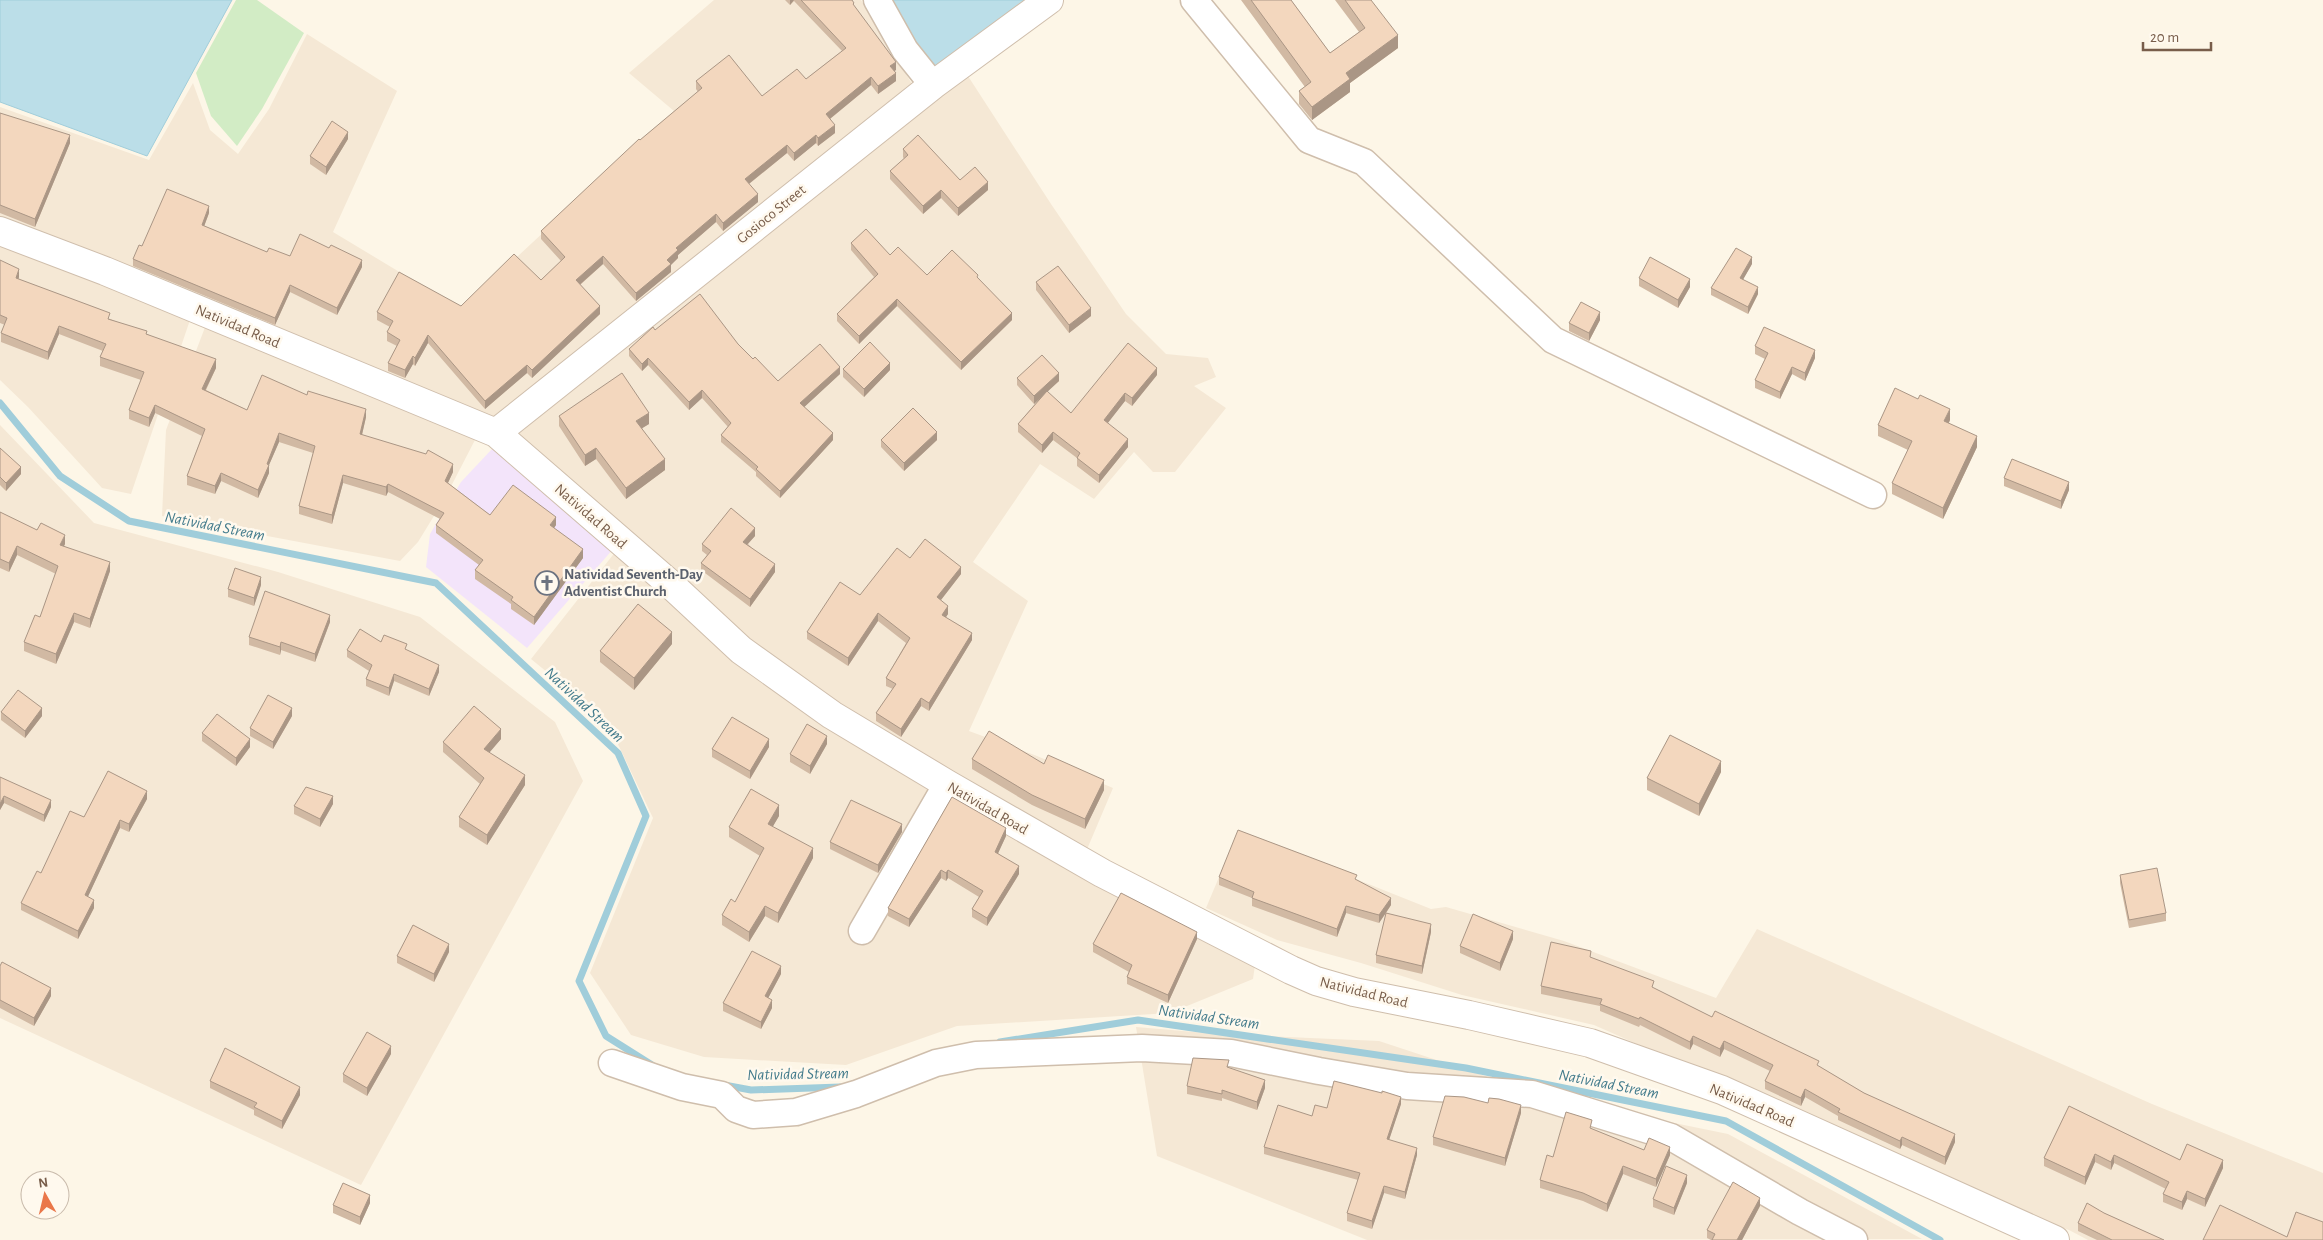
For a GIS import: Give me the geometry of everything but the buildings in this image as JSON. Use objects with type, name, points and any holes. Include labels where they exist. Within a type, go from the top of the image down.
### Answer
[{"type":"street","points":[[876,0],[905,50],[933,85]]},
{"type":"street","name":"Gosioco Street","points":[[496,433],[933,85],[1049,0]]},
{"type":"street","points":[[1194,0],[1309,140],[1364,162],[1553,340],[1873,495]]},
{"type":"street","name":"Natividad Road","points":[[0,231],[105,271],[496,433],[668,582],[741,650],[832,715],[1102,873],[1292,970],[1316,981],[1354,992],[1469,1015],[1598,1045],[1722,1090],[2054,1240]]},
{"type":"street","points":[[862,931],[947,784]]},
{"type":"street","points":[[612,1063],[682,1087],[722,1095],[736,1109],[753,1115],[796,1112],[856,1094],[936,1063],[976,1055],[1142,1048],[1231,1053],[1407,1086],[1532,1094],[1670,1137],[1800,1212],[1854,1240]]},
{"type":"shaded area","points":[[714,0],[861,0],[915,89],[494,423],[0,220],[0,107],[149,160],[193,83],[210,130],[238,154],[269,109],[307,34],[397,91],[333,232],[461,309],[674,111],[629,73]]},
{"type":"shaded area","points":[[966,73],[1051,204],[1126,314],[1166,354],[1208,358],[1216,377],[1194,386],[1226,408],[1175,472],[1153,472],[1134,452],[1094,499],[1040,464],[973,562],[1028,601],[969,731],[1037,756],[1113,788],[1085,854],[899,741],[745,644],[514,432]]},
{"type":"shaded area","points":[[0,239],[191,317],[131,494],[102,488],[28,407],[0,380]]},
{"type":"shaded area","points":[[207,322],[476,438],[445,498],[418,542],[400,561],[162,516],[166,430]]},
{"type":"shaded area","points":[[0,425],[94,523],[278,572],[420,617],[555,722],[583,781],[361,1185],[0,1018]]},
{"type":"shaded area","points":[[492,449],[614,548],[527,648],[426,567],[430,534],[461,482]]},
{"type":"shaded area","points":[[616,551],[740,660],[1257,951],[1253,979],[1170,1013],[957,1026],[846,1065],[704,1057],[631,1035],[590,973],[653,818],[607,721],[531,659]]},
{"type":"shaded area","points":[[1238,832],[1431,909],[1446,907],[1564,941],[1716,998],[1757,929],[2152,1104],[2323,1173],[2323,1240],[2088,1240],[2069,1230],[2003,1206],[1594,1025],[1462,995],[1361,963],[1277,940],[1206,908]]},
{"type":"shaded area","points":[[1136,1027],[1218,1034],[1379,1041],[1552,1098],[1728,1134],[1922,1239],[1367,1240],[1157,1156]]},
{"type":"green space","points":[[236,0],[257,0],[304,33],[262,109],[237,146],[211,116],[196,73]]},
{"type":"water","points":[[0,0],[232,0],[147,156],[0,102]]},
{"type":"water","points":[[880,0],[1041,0],[931,74]]},
{"type":"waterway","name":"Natividad Stream","points":[[0,403],[60,476],[129,521],[436,583],[618,753],[646,816],[579,981],[606,1036],[652,1065]]},
{"type":"waterway","name":"Natividad Stream","points":[[1000,1042],[1138,1020],[1466,1068],[1726,1121],[1940,1240]]},
{"type":"waterway","name":"Natividad Stream","points":[[724,1085],[751,1090],[840,1087]]},
{"type":"place","name":"Natividad Seventh-Day Adventist Church","points":[[547,583]]}]
